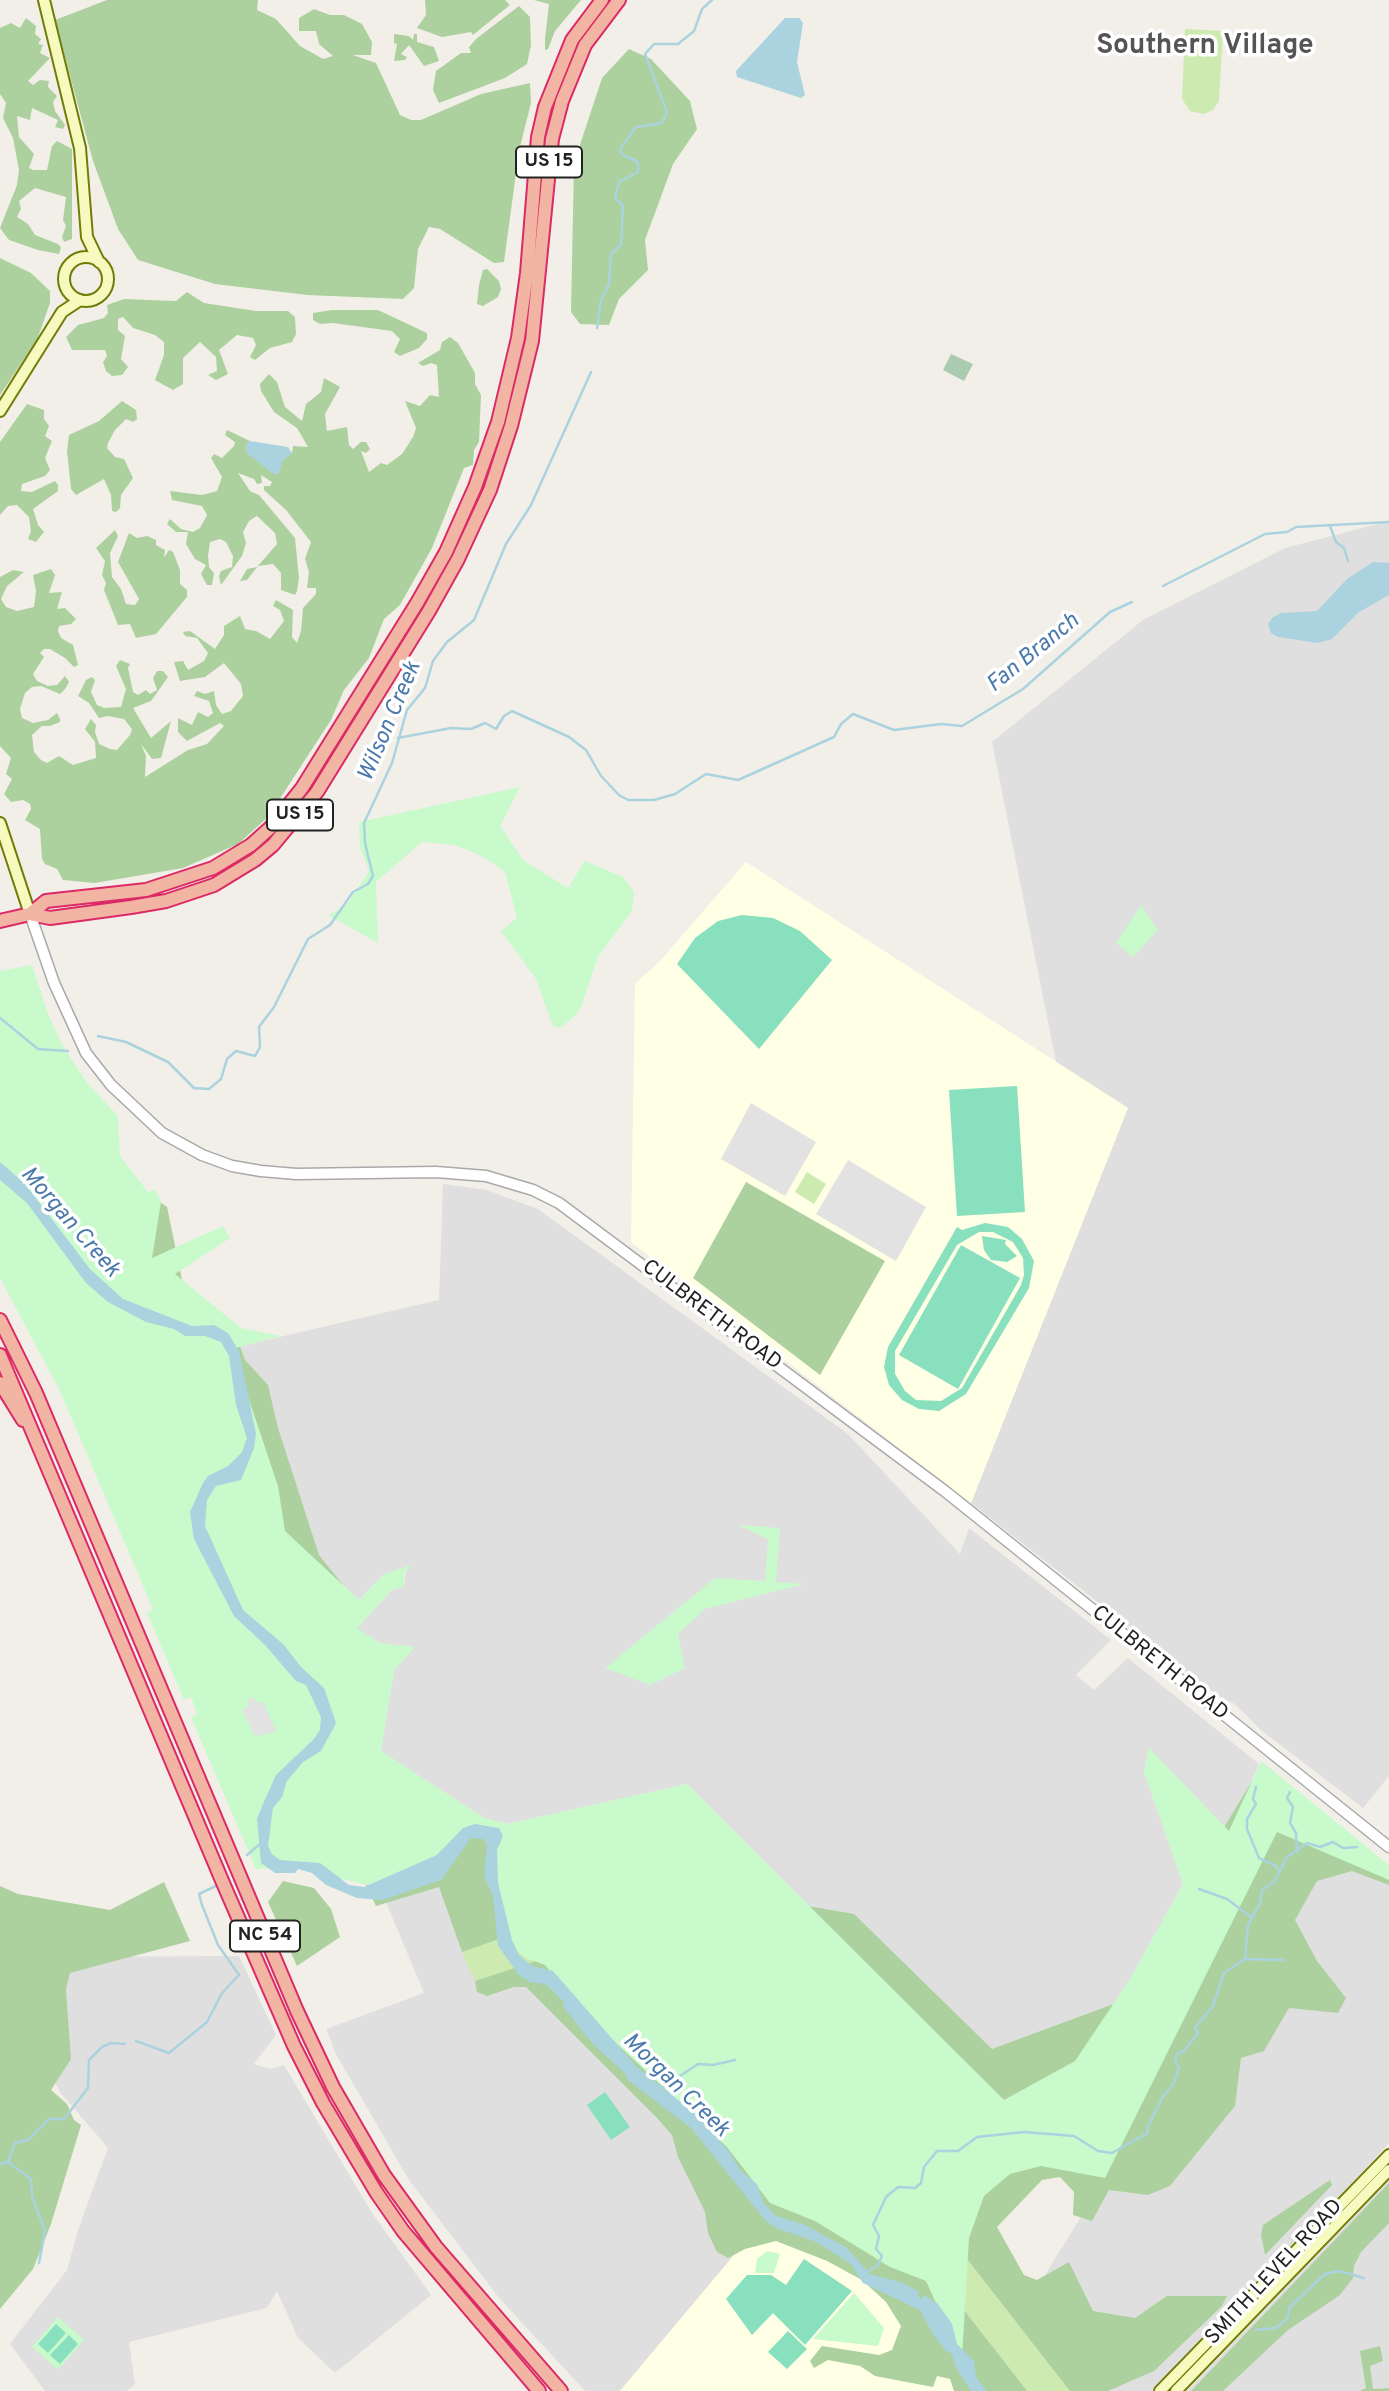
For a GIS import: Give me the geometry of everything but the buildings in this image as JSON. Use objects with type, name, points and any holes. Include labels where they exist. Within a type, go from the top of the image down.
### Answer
[{"type":"highway","name":"US 15","points":[[30,914],[46,901],[146,890],[213,868],[242,851],[270,828],[309,777],[434,572],[461,520],[483,466],[498,422],[518,338],[540,127],[555,78],[572,40],[602,0]]},
{"type":"highway","name":"US 15","points":[[4,920],[30,914],[50,918],[131,907],[193,893],[214,885],[255,860],[273,845],[317,792],[435,601],[458,559],[489,490],[511,426],[532,341],[552,139],[562,101],[585,46],[619,0]]},
{"type":"highway","name":"NC 54","points":[[0,1320],[36,1393],[297,2011],[332,2087],[384,2175],[429,2238],[561,2391]]},
{"type":"highway","name":"NC 54","points":[[0,1355],[223,1883],[294,2046],[323,2102],[370,2183],[403,2231],[539,2391]]},
{"type":"highway","points":[[0,1383],[46,1460]]},
{"type":"highway","points":[[509,2357],[530,2391]]},
{"type":"main road","points":[[0,411],[62,312],[80,300],[93,300],[104,292],[108,279],[87,237],[80,148],[44,0]]},
{"type":"main road","points":[[62,312],[68,266],[80,258],[87,237]]},
{"type":"main road","points":[[80,258],[99,262]]},
{"type":"main road","points":[[65,286],[80,300]]},
{"type":"main road","points":[[0,823],[30,914]]},
{"type":"main road","name":"SMITH LEVEL ROAD","points":[[1160,2391],[1389,2155]]},
{"type":"main road","name":"SMITH LEVEL ROAD","points":[[1176,2391],[1389,2170]]},
{"type":"main road","points":[[1168,2391],[1242,2317],[1266,2283]]},
{"type":"street","name":"CULBRETH ROAD","points":[[30,914],[58,993],[86,1053],[111,1086],[162,1133],[202,1155],[232,1166],[296,1174],[436,1172],[486,1176],[533,1190],[559,1203],[946,1492],[1389,1847]]},
{"type":"shaded area","points":[[951,354],[973,364],[964,381],[943,370]]},
{"type":"shaded area","points":[[1389,521],[1389,1776],[1363,1808],[1262,1731],[1235,1704],[1218,1696],[971,1503],[1128,1108],[1056,1062],[992,742],[1143,620],[1285,548]]},
{"type":"shaded area","points":[[746,862],[1128,1108],[971,1503],[631,1242],[635,984],[661,960]]},
{"type":"shaded area","points":[[751,1103],[816,1142],[785,1196],[721,1159]]},
{"type":"shaded area","points":[[848,1160],[926,1207],[896,1261],[816,1214]]},
{"type":"shaded area","points":[[443,1184],[487,1190],[538,1209],[848,1434],[960,1554],[969,1528],[1111,1640],[1076,1675],[1094,1690],[1128,1658],[1259,1764],[1229,1832],[1149,1749],[1144,1772],[1183,1884],[1130,1979],[1075,2061],[1004,2100],[687,1784],[507,1824],[484,1818],[381,1751],[394,1670],[414,1647],[380,1643],[356,1629],[392,1590],[404,1586],[406,1569],[384,1574],[359,1600],[285,1531],[232,1348],[439,1300]]},
{"type":"shaded area","points":[[249,1698],[254,1698],[257,1703],[263,1701],[276,1732],[255,1736],[242,1710],[248,1707]]},
{"type":"shaded area","points":[[1278,1831],[1389,1880],[1389,2143],[1188,2362],[1154,2391],[975,2391],[975,2355],[1017,2320],[1105,2178]]},
{"type":"shaded area","points":[[427,1865],[545,1965],[776,2205],[620,2391],[585,2391],[500,2299],[409,2180],[337,2056],[326,2029],[424,1993],[380,1888]]},
{"type":"shaded area","points":[[239,1956],[276,2035],[254,2064],[270,2069],[284,2065],[372,2213],[431,2295],[335,2373],[298,2338],[277,2291],[267,2308],[129,2342],[135,2384],[127,2391],[45,2391],[10,2344],[67,2270],[78,2230],[108,2148],[60,2092],[42,2056],[30,1957]]},
{"type":"shaded area","points":[[1389,2180],[1389,2391],[1187,2391]]},
{"type":"shaded area","points":[[776,2205],[931,2303],[982,2391],[620,2391]]},
{"type":"green space","points":[[107,0],[258,0],[257,10],[276,19],[300,46],[323,59],[333,56],[319,44],[316,31],[299,31],[299,18],[314,9],[330,15],[344,15],[362,24],[372,42],[371,55],[353,55],[376,63],[400,115],[411,120],[421,120],[481,94],[530,83],[531,103],[519,151],[504,262],[494,263],[440,229],[429,227],[418,249],[414,288],[403,299],[307,295],[215,284],[138,260],[118,229],[93,161],[55,20]]},
{"type":"green space","points":[[425,0],[505,0],[510,5],[473,35],[471,32],[442,37],[417,28],[426,15]]},
{"type":"green space","points":[[534,0],[581,0],[555,31],[548,49],[545,50],[549,4]]},
{"type":"green space","points":[[519,6],[530,17],[531,45],[527,64],[505,78],[439,103],[433,90],[436,71],[461,53],[471,53],[469,47],[476,39]]},
{"type":"green space","points":[[26,18],[36,26],[35,34],[41,39],[38,44],[43,45],[40,53],[50,58],[28,81],[33,85],[40,80],[49,81],[48,87],[57,96],[53,102],[55,111],[65,125],[63,129],[55,127],[58,120],[32,108],[30,120],[17,116],[19,137],[34,154],[29,168],[33,170],[47,170],[52,146],[57,141],[72,149],[72,239],[64,242],[62,237],[66,226],[63,220],[66,197],[35,188],[19,201],[21,209],[17,217],[28,224],[35,235],[58,244],[61,247],[59,254],[9,240],[0,228],[17,185],[19,170],[13,138],[3,118],[6,103],[0,94],[0,28],[11,23],[20,28]]},
{"type":"green space","points":[[1185,29],[1223,31],[1219,101],[1213,110],[1204,114],[1190,111],[1182,99]]},
{"type":"green space","points":[[394,34],[409,36],[413,40],[414,34],[417,34],[417,42],[434,47],[439,61],[424,66],[409,45],[401,54],[407,57],[405,60],[394,61],[397,44],[394,43]]},
{"type":"green space","points":[[629,49],[651,59],[690,101],[697,129],[673,164],[645,240],[648,270],[619,299],[609,325],[580,324],[571,312],[574,163],[602,78]]},
{"type":"green space","points":[[0,258],[31,273],[50,291],[50,303],[37,340],[0,395]]},
{"type":"green space","points":[[487,269],[499,281],[501,289],[498,297],[483,306],[477,304],[479,285],[483,270]]},
{"type":"green space","points":[[187,292],[204,303],[256,311],[288,311],[295,317],[296,334],[292,342],[270,348],[255,360],[250,357],[256,345],[253,338],[237,335],[219,350],[228,374],[216,380],[208,375],[217,371],[216,357],[200,342],[183,358],[183,384],[173,390],[155,380],[164,355],[164,342],[155,335],[133,328],[123,317],[118,319],[118,330],[125,336],[121,359],[128,367],[122,375],[112,376],[106,371],[103,362],[107,356],[105,350],[72,350],[66,337],[78,325],[104,318],[108,313],[107,305],[124,299],[176,301]]},
{"type":"green space","points":[[332,310],[378,310],[427,333],[427,339],[419,348],[400,356],[394,352],[400,339],[392,331],[333,323],[320,324],[313,320],[313,313]]},
{"type":"green space","points":[[450,337],[458,343],[475,373],[475,384],[481,395],[479,442],[474,450],[473,465],[464,468],[432,548],[400,605],[384,619],[369,658],[344,690],[331,720],[268,817],[238,844],[183,868],[95,883],[63,880],[57,869],[45,864],[42,859],[40,829],[25,820],[31,809],[30,804],[23,800],[11,802],[4,794],[12,779],[6,774],[11,758],[0,746],[0,577],[13,570],[24,572],[7,586],[1,599],[6,607],[17,611],[34,607],[36,591],[33,575],[51,569],[55,575],[49,593],[62,592],[57,609],[65,608],[76,619],[71,624],[59,626],[58,631],[61,638],[73,645],[78,665],[74,667],[50,649],[44,649],[40,653],[44,657],[33,674],[37,681],[48,686],[57,685],[65,676],[69,682],[65,689],[60,694],[41,686],[32,687],[25,693],[20,709],[22,718],[33,723],[48,720],[57,713],[60,719],[60,722],[50,726],[42,726],[32,735],[34,752],[41,760],[47,763],[59,756],[73,765],[96,758],[95,742],[85,729],[91,719],[96,725],[99,744],[110,749],[117,750],[130,735],[132,729],[124,719],[108,716],[99,718],[89,703],[78,696],[86,680],[92,677],[95,680],[91,692],[97,705],[104,708],[121,707],[126,689],[116,666],[120,660],[130,664],[128,668],[133,692],[138,695],[146,690],[150,694],[157,690],[153,678],[157,671],[163,671],[168,677],[151,701],[133,708],[151,738],[171,721],[161,758],[152,759],[141,744],[146,756],[145,777],[188,750],[207,744],[224,726],[220,723],[187,741],[178,732],[178,718],[192,725],[198,712],[208,717],[213,713],[209,701],[194,696],[197,691],[205,694],[214,691],[216,705],[222,714],[231,711],[243,696],[241,684],[224,663],[205,677],[180,681],[174,662],[183,661],[188,670],[204,661],[208,653],[197,638],[185,636],[183,632],[190,631],[215,649],[224,635],[224,626],[240,616],[245,629],[256,631],[270,639],[284,621],[280,610],[273,606],[276,600],[293,610],[292,637],[297,643],[303,608],[316,594],[316,588],[307,588],[309,572],[305,559],[311,542],[286,510],[264,490],[264,486],[270,486],[272,482],[261,475],[262,483],[257,484],[254,479],[238,473],[250,491],[259,495],[295,538],[299,578],[297,591],[295,595],[281,590],[281,573],[273,564],[258,566],[247,580],[240,581],[247,569],[257,567],[277,544],[275,533],[257,516],[249,521],[243,532],[246,543],[242,556],[221,585],[221,571],[232,567],[233,556],[226,542],[220,539],[210,542],[209,567],[214,573],[212,585],[207,585],[201,574],[206,565],[195,559],[186,544],[188,532],[176,532],[167,524],[170,519],[181,529],[193,532],[200,528],[207,515],[202,506],[172,500],[170,491],[202,495],[217,491],[222,477],[211,458],[214,454],[222,458],[234,446],[235,442],[225,435],[227,430],[250,441],[246,444],[246,452],[276,474],[282,460],[292,453],[293,446],[308,447],[297,428],[274,412],[261,391],[260,384],[269,374],[277,382],[285,407],[302,421],[306,404],[321,392],[324,378],[340,387],[325,414],[327,431],[347,427],[349,445],[353,449],[361,442],[366,442],[370,449],[366,453],[361,451],[369,472],[381,463],[387,465],[402,454],[416,428],[405,401],[420,406],[430,395],[439,397],[437,365],[431,363],[423,366],[418,363],[440,350],[442,342]]},
{"type":"green space","points":[[122,401],[136,410],[137,419],[133,422],[126,419],[115,430],[108,443],[107,448],[115,457],[124,459],[133,478],[121,495],[120,508],[116,512],[112,511],[111,495],[104,479],[76,495],[71,489],[67,451],[69,435],[99,421]]},
{"type":"green space","points":[[27,404],[44,410],[44,419],[49,426],[45,436],[52,441],[45,458],[50,470],[45,476],[22,484],[21,491],[32,492],[55,481],[58,485],[58,491],[33,509],[38,525],[44,532],[36,542],[28,539],[31,531],[29,517],[17,505],[8,506],[0,515],[0,442]]},
{"type":"green space","points":[[115,530],[118,536],[110,553],[112,577],[121,589],[126,604],[135,605],[139,599],[118,562],[129,533],[137,538],[147,536],[156,540],[156,545],[165,550],[164,558],[169,550],[173,552],[180,570],[180,584],[187,590],[187,597],[156,634],[136,638],[130,624],[118,625],[104,590],[106,583],[102,575],[105,561],[96,548]]},
{"type":"green space","points":[[520,787],[500,826],[523,860],[568,888],[585,861],[623,877],[634,892],[632,911],[598,957],[581,1007],[576,1015],[560,1028],[553,1026],[536,979],[501,931],[517,918],[505,872],[482,856],[455,845],[422,842],[376,882],[378,943],[328,915],[346,906],[369,871],[360,847],[359,822]]},
{"type":"green space","points":[[1141,905],[1158,930],[1133,957],[1116,943]]},
{"type":"green space","points":[[742,915],[773,918],[800,931],[832,960],[759,1049],[677,964],[695,938],[718,921]]},
{"type":"green space","points":[[32,965],[48,1014],[64,1048],[88,1084],[118,1116],[120,1156],[148,1192],[156,1190],[161,1202],[152,1258],[223,1226],[230,1238],[175,1274],[241,1328],[280,1336],[232,1349],[278,1486],[285,1531],[359,1600],[384,1574],[411,1565],[404,1574],[404,1586],[392,1590],[357,1628],[380,1643],[415,1647],[394,1670],[381,1751],[484,1818],[507,1824],[687,1784],[1004,2100],[1075,2061],[1130,1979],[1183,1884],[1144,1772],[1149,1748],[1229,1831],[1261,1761],[1389,1865],[1389,1880],[1277,1832],[1105,2178],[1041,2166],[1010,2174],[984,2196],[969,2238],[961,2374],[954,2343],[926,2281],[890,2267],[815,2221],[770,2203],[727,2147],[586,2015],[545,1965],[526,1958],[508,1943],[489,1828],[481,1825],[463,1830],[427,1865],[380,1888],[289,1866],[256,1869],[191,1717],[197,1714],[191,1697],[184,1700],[147,1613],[153,1609],[59,1389],[0,1278],[0,971]]},
{"type":"green space","points":[[0,978],[120,1165],[144,1191],[167,1207],[185,1294],[233,1328],[245,1360],[268,1385],[278,1428],[319,1555],[343,1585],[380,1689],[378,1752],[499,1828],[796,1904],[854,1914],[992,2049],[1119,2002],[1261,1766],[1389,1867],[1389,1885],[1352,1871],[1317,1881],[1295,1920],[1317,1961],[1346,1998],[1338,2013],[1289,2008],[1264,2051],[1241,2058],[1235,2106],[1170,2186],[1148,2195],[1109,2190],[1092,2221],[1073,2215],[1074,2192],[1060,2177],[1042,2180],[997,2227],[1024,2275],[1037,2280],[1069,2262],[1093,2311],[1135,2318],[1167,2296],[1227,2296],[1222,2306],[1154,2371],[1108,2391],[1070,2391],[670,1879],[462,1952],[439,1887],[376,1906],[315,1777]]},
{"type":"green space","points":[[1017,1086],[1025,1212],[957,1216],[949,1090]]},
{"type":"green space","points":[[807,1172],[826,1184],[814,1204],[795,1192]]},
{"type":"green space","points":[[746,1182],[885,1261],[820,1375],[693,1278]]},
{"type":"green space","points":[[985,1223],[1008,1227],[1022,1239],[1034,1261],[1029,1288],[966,1394],[939,1411],[919,1409],[902,1400],[889,1385],[884,1367],[888,1347],[957,1227],[962,1230]],"holes":[[[979,1232],[993,1232],[1013,1242],[1023,1258],[1024,1275],[1021,1285],[962,1388],[941,1401],[916,1400],[905,1391],[895,1374],[895,1351],[957,1245]]]},
{"type":"green space","points":[[982,1236],[1006,1240],[1005,1244],[1017,1256],[1007,1262],[991,1260],[984,1250]]},
{"type":"green space","points":[[961,1245],[1020,1278],[958,1389],[899,1355]]},
{"type":"green space","points":[[738,1525],[780,1528],[776,1582],[804,1584],[705,1609],[678,1634],[685,1668],[650,1685],[605,1668],[715,1578],[765,1581],[768,1539]]},
{"type":"green space","points":[[669,1878],[1070,2391],[1027,2391],[669,1929],[644,1926],[475,1981],[462,1952]]},
{"type":"green space","points":[[283,1881],[314,1888],[331,1909],[340,1937],[297,1966],[268,1902]]},
{"type":"green space","points":[[164,1882],[190,1941],[70,1973],[66,1989],[71,2059],[51,2090],[67,2104],[74,2120],[81,2125],[51,2224],[33,2269],[0,2309],[0,1886],[18,1894],[110,1910]]},
{"type":"green space","points":[[644,1926],[669,1930],[1027,2391],[954,2391],[950,2379],[937,2376],[933,2387],[875,2376],[860,2366],[828,2360],[814,2368],[810,2361],[822,2346],[879,2355],[892,2350],[901,2326],[886,2302],[862,2280],[827,2261],[776,2241],[745,2249],[728,2258],[717,2252],[708,2233],[705,2212],[678,2157],[672,2135],[657,2118],[526,1987],[514,1987],[487,1996],[477,1992],[475,1981]]},
{"type":"green space","points":[[605,2092],[630,2127],[611,2140],[587,2105]]},
{"type":"green space","points":[[1330,2180],[1332,2185],[1265,2255],[1261,2235],[1263,2225]]},
{"type":"green space","points":[[1389,2183],[1389,2223],[1361,2252],[1354,2266],[1353,2278],[1340,2295],[1288,2330],[1223,2391],[1191,2391]]},
{"type":"green space","points":[[767,2251],[780,2254],[774,2273],[755,2273],[757,2259]]},
{"type":"green space","points":[[804,2259],[852,2291],[805,2345],[773,2313],[752,2335],[726,2299],[747,2275],[771,2275],[786,2285]]},
{"type":"green space","points":[[854,2293],[884,2328],[878,2346],[813,2339]]},
{"type":"green space","points":[[58,2317],[84,2340],[58,2370],[32,2347]]},
{"type":"green space","points":[[56,2324],[66,2333],[48,2353],[38,2344]]},
{"type":"green space","points":[[788,2331],[807,2349],[787,2369],[768,2352]]},
{"type":"green space","points":[[69,2335],[78,2344],[60,2364],[50,2355]]},
{"type":"green space","points":[[1380,2346],[1383,2361],[1370,2366],[1373,2389],[1389,2388],[1389,2391],[1360,2391],[1366,2388],[1360,2351]]},
{"type":"water","points":[[785,18],[799,18],[803,23],[797,62],[805,95],[801,98],[737,77],[736,71]]},
{"type":"water","points":[[250,441],[288,447],[292,453],[283,460],[279,473],[273,474],[246,452],[246,444]]},
{"type":"water","points":[[1373,562],[1389,563],[1389,595],[1359,612],[1332,639],[1318,643],[1278,637],[1271,633],[1268,624],[1273,617],[1281,613],[1317,611],[1347,579]]},
{"type":"water","points":[[0,1162],[25,1184],[90,1269],[123,1299],[192,1326],[214,1325],[228,1333],[239,1351],[256,1434],[254,1448],[241,1480],[216,1486],[207,1500],[205,1526],[243,1610],[283,1644],[301,1667],[324,1688],[336,1723],[321,1751],[303,1762],[287,1781],[282,1797],[273,1808],[268,1846],[272,1854],[280,1860],[320,1863],[349,1885],[364,1887],[437,1855],[463,1828],[475,1824],[499,1828],[503,1836],[497,1850],[498,1883],[512,1940],[519,1955],[532,1966],[553,1971],[636,2066],[699,2117],[728,2150],[740,2170],[757,2184],[763,2202],[776,2216],[805,2225],[847,2248],[870,2274],[903,2283],[919,2292],[918,2297],[922,2299],[924,2295],[938,2304],[952,2324],[957,2344],[974,2361],[976,2377],[987,2391],[971,2391],[956,2368],[952,2354],[945,2350],[933,2334],[920,2310],[863,2283],[851,2264],[817,2242],[776,2228],[766,2221],[691,2128],[629,2081],[625,2073],[594,2045],[564,2008],[563,2001],[545,1984],[530,1982],[519,1975],[498,1946],[493,1896],[484,1876],[487,1844],[483,1839],[471,1838],[441,1880],[383,1900],[357,1898],[326,1885],[312,1873],[298,1869],[295,1873],[275,1873],[261,1863],[257,1819],[263,1804],[276,1775],[320,1730],[321,1717],[306,1685],[296,1681],[265,1645],[234,1616],[194,1539],[190,1512],[203,1483],[208,1476],[228,1466],[242,1452],[247,1438],[236,1405],[229,1356],[221,1342],[205,1336],[185,1336],[174,1329],[146,1322],[108,1302],[86,1283],[27,1203],[0,1180]]},
{"type":"waterway","name":"Wilson Creek","points":[[597,328],[601,300],[609,284],[611,254],[621,245],[623,206],[615,198],[619,182],[638,172],[638,162],[621,154],[620,149],[636,127],[662,123],[667,112],[645,54],[654,44],[678,44],[694,31],[702,9],[712,0]]},
{"type":"waterway","name":"Wilson Creek","points":[[98,1036],[126,1042],[168,1062],[194,1088],[209,1089],[221,1079],[227,1059],[236,1051],[255,1056],[260,1047],[259,1027],[274,1007],[308,939],[330,925],[353,892],[368,884],[373,876],[365,843],[364,823],[392,763],[407,710],[425,688],[433,661],[447,642],[474,620],[506,544],[531,505],[591,372]]},
{"type":"waterway","name":"Fan Branch","points":[[1163,586],[1265,534],[1287,532],[1296,527],[1389,522]]},
{"type":"waterway","points":[[1330,526],[1336,542],[1344,548],[1348,561]]},
{"type":"waterway","name":"Fan Branch","points":[[398,738],[451,728],[471,729],[485,723],[496,729],[504,716],[512,711],[569,737],[586,750],[601,776],[619,795],[628,800],[654,800],[675,794],[706,774],[738,780],[834,737],[841,724],[853,714],[894,730],[941,724],[962,726],[1023,689],[1110,612],[1132,602]]},
{"type":"waterway","name":"Wilson Creek","points":[[0,1018],[38,1049],[68,1051]]},
{"type":"waterway","points":[[1256,1787],[1253,1799],[1256,1804],[1247,1819],[1247,1829],[1259,1858],[1276,1866],[1278,1870]]},
{"type":"waterway","points":[[1290,1792],[1287,1798],[1293,1807],[1290,1823],[1296,1833],[1297,1852]]},
{"type":"waterway","points":[[867,2272],[878,2265],[882,2256],[876,2249],[879,2236],[873,2225],[886,2197],[898,2187],[915,2188],[921,2183],[924,2167],[937,2151],[958,2151],[977,2137],[1024,2132],[1074,2136],[1098,2151],[1112,2153],[1148,2133],[1147,2128],[1162,2098],[1174,2083],[1179,2067],[1175,2060],[1177,2054],[1184,2051],[1198,2033],[1195,2028],[1213,2006],[1224,1973],[1245,1959],[1248,1925],[1260,1903],[1262,1890],[1274,1882],[1287,1857],[1307,1843],[1320,1847],[1333,1842],[1343,1848],[1357,1847]]},
{"type":"waterway","points":[[247,1855],[260,1844]]},
{"type":"waterway","points":[[136,2041],[169,2053],[207,2022],[222,1993],[239,1975],[218,1945],[199,1894],[216,1886]]},
{"type":"waterway","points":[[1199,1889],[1227,1899],[1251,1917]]},
{"type":"waterway","points":[[1245,1959],[1284,1960]]},
{"type":"waterway","points":[[0,2164],[8,2162],[15,2143],[28,2140],[49,2119],[64,2119],[88,2088],[89,2060],[102,2047],[111,2043],[125,2044]]},
{"type":"waterway","name":"Morgan Creek","points":[[662,2088],[698,2064],[713,2065],[735,2060]]},
{"type":"waterway","points":[[8,2162],[31,2179],[32,2196],[45,2231],[39,2263]]},
{"type":"waterway","points":[[1256,2330],[1276,2328],[1287,2319],[1290,2307],[1325,2274],[1339,2271],[1364,2278]]},
{"type":"district","name":"Southern Village","points":[[1205,47]]}]
